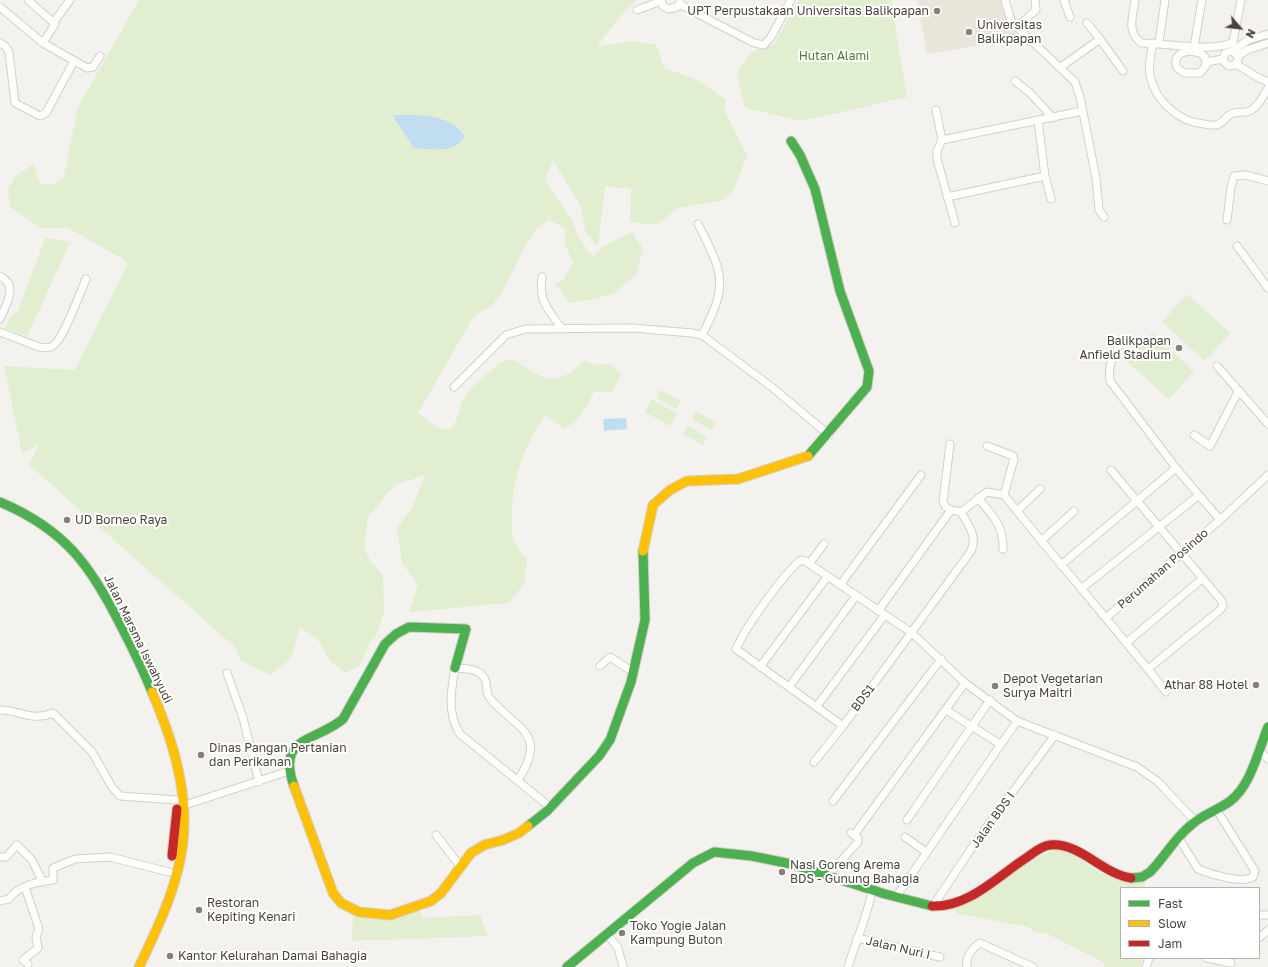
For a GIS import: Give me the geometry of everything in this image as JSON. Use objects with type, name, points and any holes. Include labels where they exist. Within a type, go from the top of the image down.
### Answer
[{"type":"main road","points":[[455,668],[466,629],[409,627],[393,635],[385,644],[343,719],[334,727],[299,742],[293,749],[289,760],[289,771],[333,893],[341,903],[359,912],[390,915],[431,901],[453,878],[460,866],[471,853],[484,845],[503,840],[519,833],[550,807],[599,756],[610,740],[633,672],[646,620],[643,550],[653,505],[670,490],[687,481],[738,479],[794,462],[810,455],[829,435],[867,387],[869,371],[840,291],[823,219],[812,181],[800,155],[790,141]]},
{"type":"main road","name":"Jalan Marsma Iswahyudi","points":[[0,502],[32,517],[50,529],[84,562],[97,581],[145,674],[162,715],[178,764],[184,834],[177,873],[139,967]]},
{"type":"main road","name":"Jalan Marsma Iswahyudi","points":[[0,509],[30,523],[47,534],[78,565],[92,585],[154,718],[181,802],[169,872],[159,902],[129,967]]},
{"type":"main road","points":[[567,967],[693,863],[713,852],[734,853],[763,858],[829,874],[872,891],[933,906],[954,904],[1035,852],[1051,845],[1065,847],[1119,874],[1133,877],[1143,876],[1154,869],[1178,837],[1195,821],[1216,809],[1237,794],[1248,774],[1268,727]]},
{"type":"street","points":[[28,0],[54,22]]},
{"type":"street","points":[[43,43],[55,25],[54,22],[70,0]]},
{"type":"street","points":[[637,10],[661,0],[663,6],[668,9],[674,8],[679,2],[754,43],[764,45],[772,36],[791,0]]},
{"type":"street","points":[[1005,0],[1011,20],[1024,36],[1061,67],[1075,82],[1096,178],[1099,210],[1104,217]]},
{"type":"street","points":[[1017,27],[1036,10],[1035,0]]},
{"type":"street","points":[[1064,0],[1070,17]]},
{"type":"street","points":[[1135,0],[1131,27],[1137,39],[1142,43],[1194,47],[1223,46],[1233,42],[1241,0]]},
{"type":"street","points":[[1166,0],[1156,43],[1149,62],[1151,77],[1158,93],[1170,110],[1179,117],[1192,123],[1216,125],[1223,122],[1231,114],[1248,112],[1256,106],[1268,88]]},
{"type":"street","points":[[1194,47],[1202,0]]},
{"type":"street","points":[[0,7],[43,43],[90,69],[94,67],[100,56]]},
{"type":"street","points":[[1087,23],[1123,71]]},
{"type":"street","points":[[1268,34],[1248,40],[1235,57],[1229,66],[1224,64],[1223,59],[1225,54],[1235,57],[1257,77],[1268,82]]},
{"type":"street","points":[[1061,67],[1100,39]]},
{"type":"street","points":[[0,43],[5,46],[9,52],[15,103],[40,116],[46,113],[74,61]]},
{"type":"street","points":[[1235,57],[1247,50],[1268,43]]},
{"type":"street","points":[[1206,62],[1223,59]]},
{"type":"street","points":[[1015,81],[1030,93],[1053,118]]},
{"type":"street","points":[[936,110],[942,140],[937,159],[955,223]]},
{"type":"street","points":[[942,140],[1082,111]]},
{"type":"street","points":[[1038,121],[1051,199]]},
{"type":"street","points":[[1227,220],[1231,187],[1234,176],[1246,175],[1268,181]]},
{"type":"street","points":[[947,197],[1046,176]]},
{"type":"street","points":[[698,224],[714,256],[721,275],[719,293],[713,313],[702,335]]},
{"type":"street","points":[[1237,246],[1268,288]]},
{"type":"street","points":[[0,276],[9,282],[10,291],[0,319]]},
{"type":"street","points":[[542,277],[540,289],[541,298],[562,329]]},
{"type":"street","points":[[0,332],[39,347],[44,348],[54,345],[60,337],[86,279]]},
{"type":"street","points":[[454,387],[506,335],[525,329],[632,328],[702,335],[773,388],[829,435]]},
{"type":"street","points":[[1121,343],[1112,357],[1108,368],[1110,381],[1176,468],[1220,520]]},
{"type":"street","points":[[1217,366],[1268,424]]},
{"type":"street","points":[[1194,435],[1208,449],[1239,390]]},
{"type":"street","points":[[950,444],[943,502],[946,507],[951,510],[961,512],[987,492],[1004,495],[1081,589],[1107,617],[1166,692]]},
{"type":"street","points":[[987,446],[1013,456],[1014,459],[1004,495]]},
{"type":"street","points":[[1061,565],[1176,468]]},
{"type":"street","points":[[1111,470],[1122,481],[1136,502],[1221,600],[1222,606],[1220,610],[1148,669]]},
{"type":"street","points":[[840,585],[920,475]]},
{"type":"street","name":"Perumahan Posindo","points":[[1107,617],[1220,520],[1268,475]]},
{"type":"street","points":[[1017,511],[1040,489]]},
{"type":"street","points":[[1081,589],[1199,495]]},
{"type":"street","points":[[978,498],[999,524],[1003,536],[1003,549]]},
{"type":"street","points":[[817,706],[951,510]]},
{"type":"street","points":[[1041,541],[1074,511]]},
{"type":"street","name":"BDS1","points":[[814,762],[843,726],[912,633],[974,545],[975,537],[961,512]]},
{"type":"street","points":[[809,564],[824,544]]},
{"type":"street","points":[[843,726],[817,706],[737,651],[736,648],[764,605],[794,566],[801,560],[912,633],[965,683],[1017,721],[1137,767],[1157,781],[1195,821]]},
{"type":"street","points":[[760,667],[827,576]]},
{"type":"street","points":[[1126,643],[1202,579]]},
{"type":"street","points":[[789,687],[856,596]]},
{"type":"street","points":[[600,666],[610,657],[633,672]]},
{"type":"street","points":[[833,801],[941,659]]},
{"type":"street","points":[[518,780],[526,768],[531,753],[530,743],[525,732],[489,696],[482,674],[472,669],[455,668],[450,712],[455,726],[460,734],[550,807]]},
{"type":"street","points":[[227,673],[243,718],[259,782]]},
{"type":"street","points":[[829,874],[858,842],[858,838],[854,832],[965,683]]},
{"type":"street","points":[[907,820],[990,700]]},
{"type":"street","points":[[0,710],[8,710],[36,717],[44,717],[53,713],[92,752],[112,787],[120,796],[181,802],[259,782],[289,771]]},
{"type":"street","points":[[946,710],[1000,744]]},
{"type":"street","points":[[896,897],[1017,721]]},
{"type":"street","name":"Jalan BDS I","points":[[933,906],[978,840],[1055,735]]},
{"type":"street","points":[[1258,750],[1268,759]]},
{"type":"street","points":[[1178,837],[1198,869],[1231,879],[1249,879],[1253,877],[1255,871],[1216,809]]},
{"type":"street","points":[[436,835],[460,866]]},
{"type":"street","points":[[905,837],[926,852]]},
{"type":"street","points":[[0,857],[6,857],[17,845],[32,860],[42,882]]},
{"type":"street","points":[[0,901],[9,899],[14,892],[25,887],[53,880],[54,868],[75,859],[110,857],[169,872]]},
{"type":"street","points":[[25,887],[39,929],[36,937],[38,948],[23,960],[28,964]]},
{"type":"street","points":[[848,967],[867,913],[872,891]]},
{"type":"street","points":[[1260,937],[1268,930]]},
{"type":"street","points":[[607,934],[618,948],[622,967]]},
{"type":"street","name":"Jalan Nuri I","points":[[857,938],[940,957]]},
{"type":"street","points":[[966,965],[973,947],[980,943],[1033,967]]},
{"type":"street","points":[[1212,959],[1232,963]]},
{"type":"shaded area","name":"Universitas Balikpapan","points":[[917,0],[1001,0],[1006,26],[1014,25],[1017,39],[927,54]]},
{"type":"green space","points":[[139,0],[637,0],[617,20],[597,47],[632,41],[656,44],[664,68],[698,80],[726,100],[724,110],[747,155],[734,190],[723,200],[678,208],[657,225],[630,222],[631,189],[605,186],[598,247],[585,231],[581,207],[553,160],[545,181],[571,218],[579,238],[593,257],[603,247],[632,232],[643,249],[636,274],[615,293],[594,299],[570,303],[555,284],[563,280],[573,263],[565,245],[564,228],[549,220],[537,228],[525,246],[504,289],[492,306],[474,316],[418,413],[438,428],[449,430],[456,421],[463,399],[473,387],[500,362],[513,359],[533,372],[549,379],[565,375],[585,360],[596,365],[611,364],[621,375],[612,392],[594,392],[582,413],[574,422],[564,429],[545,415],[526,449],[514,485],[512,524],[515,542],[527,560],[524,584],[509,603],[409,612],[418,585],[402,563],[397,528],[412,508],[425,475],[395,485],[368,517],[364,548],[370,560],[383,576],[384,613],[375,638],[370,641],[360,665],[345,673],[330,661],[318,640],[300,627],[291,658],[270,675],[241,661],[235,647],[29,465],[39,444],[22,453],[4,366],[75,370],[127,265],[126,261],[68,228],[41,228],[10,207],[8,188],[16,176],[34,164],[40,184],[53,184],[64,177],[78,107]]},
{"type":"green space","name":"Hutan Alami","points":[[799,0],[891,0],[907,97],[802,121],[745,108],[737,73],[751,52],[774,44]]},
{"type":"green space","points":[[45,238],[70,242],[27,337],[5,328],[10,317],[18,311]]},
{"type":"green space","points":[[1187,294],[1230,333],[1205,361],[1162,322]]},
{"type":"green space","points":[[1152,333],[1194,371],[1169,399],[1126,361]]},
{"type":"green space","points":[[661,390],[681,401],[676,409],[656,398]]},
{"type":"green space","points":[[652,399],[677,414],[670,426],[645,412]]},
{"type":"green space","points":[[696,411],[716,422],[711,430],[692,419]]},
{"type":"green space","points":[[688,426],[707,437],[703,445],[683,434]]},
{"type":"green space","points":[[1055,850],[1063,851],[1070,853],[1096,870],[1110,877],[1122,880],[1144,882],[1146,887],[1120,887],[1120,959],[1142,959],[1140,967],[1104,967],[1105,963],[1046,933],[1035,932],[1028,927],[956,913],[955,909],[961,904],[1032,859]]},
{"type":"green space","points":[[417,909],[424,918],[480,915],[488,936],[352,941],[353,917],[389,919]]},
{"type":"water","points":[[392,115],[412,115],[442,119],[459,129],[465,137],[460,142],[449,148],[414,148]]},
{"type":"water","points":[[626,418],[627,429],[604,431],[603,419]]},
{"type":"traffic: fast","points":[[791,141],[800,155],[815,189],[840,291],[869,371],[867,387],[808,456]]},
{"type":"traffic: fast","points":[[0,502],[43,525],[74,552],[87,568],[111,606],[152,692]]},
{"type":"traffic: fast","points":[[528,826],[547,811],[599,756],[610,740],[631,682],[645,620],[643,551]]},
{"type":"traffic: fast","points":[[294,786],[290,770],[290,758],[294,749],[302,742],[343,719],[385,644],[396,634],[409,627],[466,629],[455,668]]},
{"type":"traffic: fast","points":[[1131,878],[1142,877],[1150,872],[1184,831],[1194,822],[1229,802],[1237,795],[1253,768],[1268,727]]},
{"type":"traffic: fast","points":[[567,967],[693,863],[714,852],[752,856],[791,864],[885,894],[932,906]]},
{"type":"traffic: slow","points":[[643,551],[653,505],[670,490],[687,481],[738,479],[808,456]]},
{"type":"traffic: slow","points":[[139,967],[161,919],[175,882],[182,846],[184,824],[183,801],[175,756],[161,713],[152,692]]},
{"type":"traffic: slow","points":[[294,786],[333,893],[341,903],[359,912],[390,915],[431,901],[441,893],[471,853],[484,845],[503,840],[519,833],[528,826]]},
{"type":"traffic: jam","points":[[172,856],[177,809]]},
{"type":"traffic: jam","points":[[932,906],[958,902],[982,890],[1037,850],[1050,845],[1061,845],[1071,848],[1110,871],[1131,878]]},
{"type":"place","name":"UPT Perpustakaan Universitas Balikpapan","points":[[937,11]]},
{"type":"place","name":"Universitas Balikpapan","points":[[969,32]]},
{"type":"place","name":"Balikpapan Anfield Stadium","points":[[1179,348]]},
{"type":"place","name":"UD Borneo Raya","points":[[67,520]]},
{"type":"place","name":"Athar 88 Hotel","points":[[1256,685]]},
{"type":"place","name":"Depot Vegetarian Surya Maitri","points":[[995,686]]},
{"type":"place","name":"Dinas Pangan Pertanian dan Perikanan","points":[[201,755]]},
{"type":"place","name":"Nasi Goreng Arema BDS - Gunung Bahagia","points":[[782,872]]},
{"type":"place","name":"Restoran Kepiting Kenari","points":[[199,910]]},
{"type":"place","name":"Toko Yogie Jalan Kampung Buton","points":[[622,933]]},
{"type":"place","name":"Kantor Kelurahan Damai Bahagia","points":[[170,956]]}]
